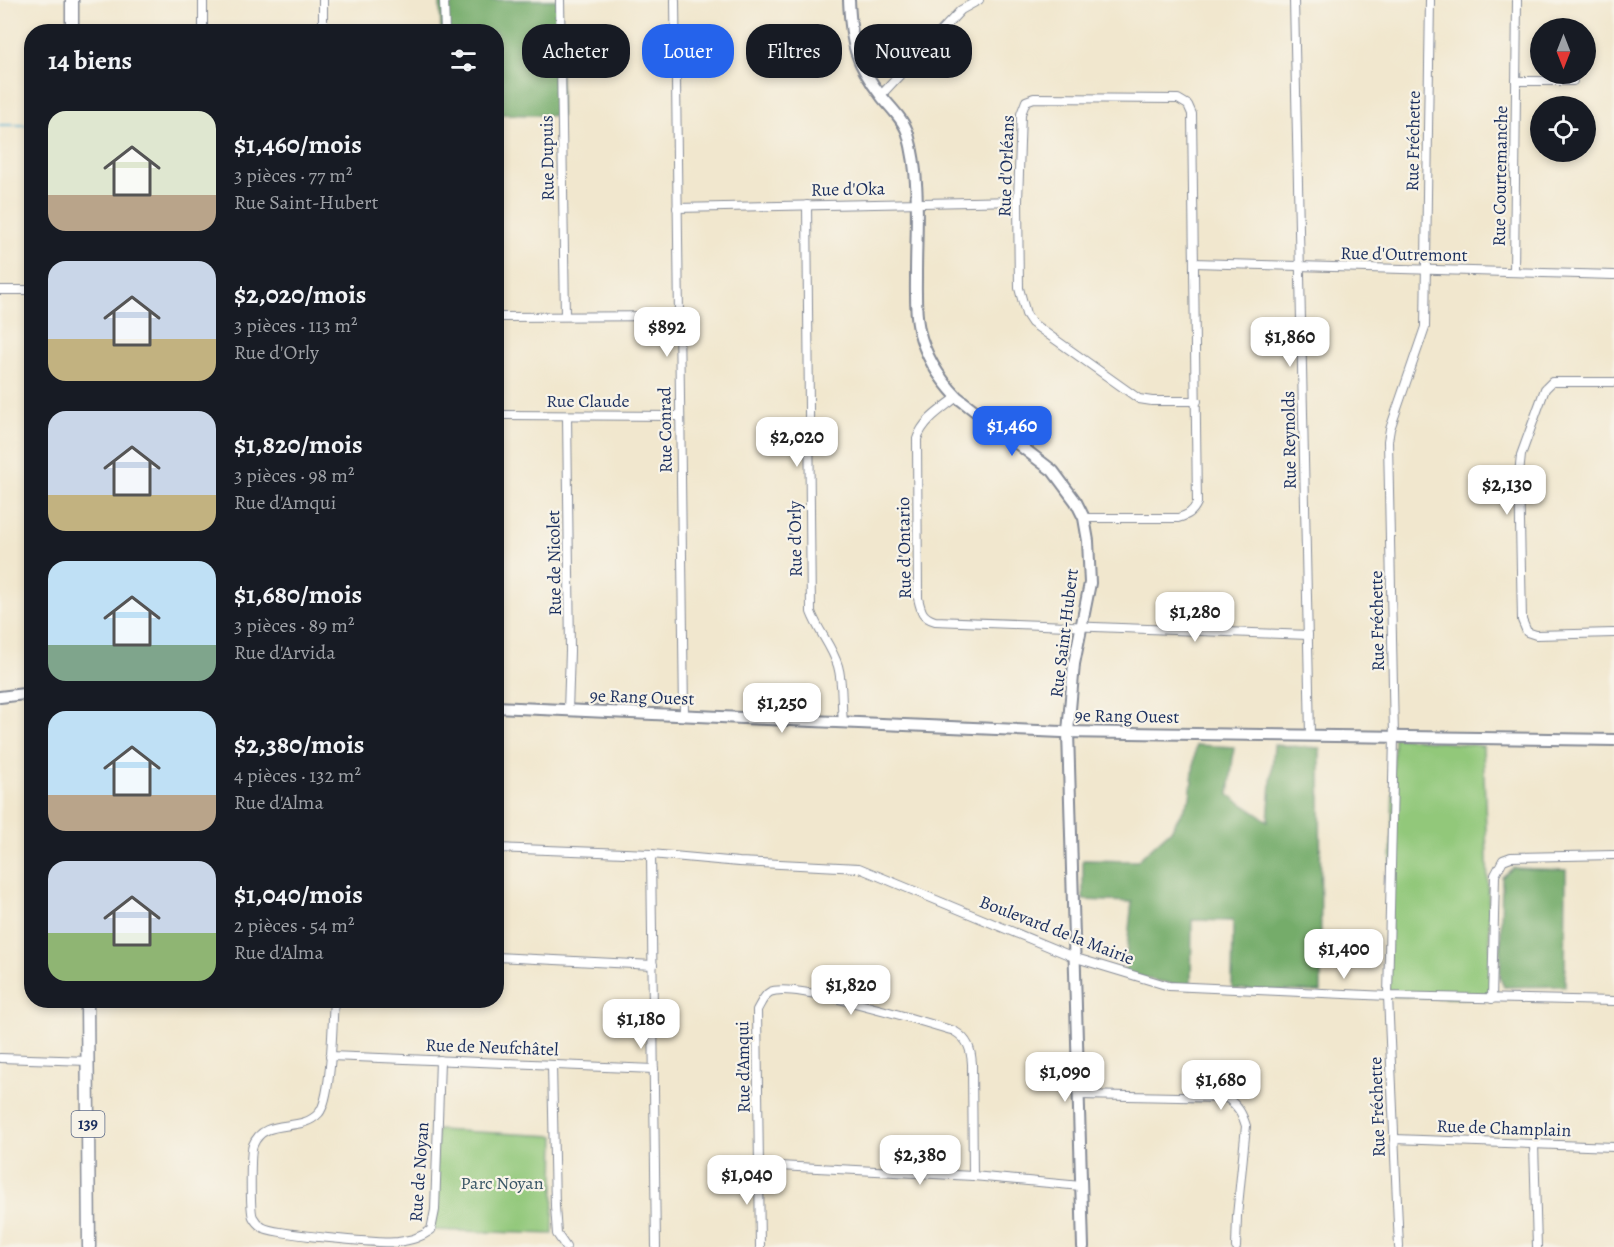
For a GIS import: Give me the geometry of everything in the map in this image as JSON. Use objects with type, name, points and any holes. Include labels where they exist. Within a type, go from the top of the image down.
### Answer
[{"type":"main road","points":[[72,0],[72,24]]},
{"type":"main road","name":"139","points":[[87,1008],[89,1247]]},
{"type":"street","points":[[203,0],[203,24]]},
{"type":"street","points":[[323,0],[323,24]]},
{"type":"street","points":[[444,0],[445,24]]},
{"type":"street","name":"Rue Dupuis","points":[[560,0],[565,316]]},
{"type":"street","name":"Rue Conrad","points":[[675,0],[684,715]]},
{"type":"street","name":"Rue Saint-Hubert","points":[[849,0],[850,28],[859,62],[907,131],[914,157],[916,307],[919,331],[929,358],[957,397],[1053,471],[1076,502],[1084,518],[1088,541],[1090,583],[1074,664],[1068,732],[1083,1247]]},
{"type":"street","points":[[881,95],[961,10],[979,0]]},
{"type":"street","name":"Rue Reynolds","points":[[1294,0],[1310,735]]},
{"type":"street","name":"Rue Fréchette","points":[[1399,1247],[1388,996],[1394,737],[1388,441],[1390,429],[1425,327],[1430,0]]},
{"type":"street","name":"Rue Courtemanche","points":[[1514,272],[1517,0]]},
{"type":"street","name":"Rue Courtemanche","points":[[1516,81],[1530,81]]},
{"type":"street","name":"Rue d'Orléans","points":[[1084,518],[1178,518],[1187,516],[1193,511],[1197,502],[1197,401],[1192,114],[1188,105],[1178,99],[1034,98],[1026,101],[1021,114],[1018,201],[1019,288],[1026,314],[1032,323],[1139,399],[1197,401]]},
{"type":"street","name":"Rue d'Oka","points":[[677,208],[1018,201]]},
{"type":"street","name":"Rue d'Orly","points":[[807,205],[811,612],[816,626],[829,644],[839,667],[843,722]]},
{"type":"street","name":"Rue d'Outremont","points":[[1194,263],[1614,275]]},
{"type":"street","points":[[0,290],[24,290]]},
{"type":"street","points":[[504,317],[679,316]]},
{"type":"street","points":[[1614,382],[1552,382],[1545,389],[1521,454],[1519,474],[1521,620],[1527,632],[1536,635],[1614,633]]},
{"type":"street","name":"Rue d'Ontario","points":[[957,397],[927,421],[919,431],[917,439],[918,598],[921,614],[935,621],[1308,635]]},
{"type":"street","name":"Rue Claude","points":[[504,415],[680,416]]},
{"type":"street","name":"Rue de Nicolet","points":[[567,416],[570,651],[568,711]]},
{"type":"street","points":[[0,697],[24,694]]},
{"type":"street","name":"9e Rang Ouest","points":[[504,707],[1068,732],[1614,740]]},
{"type":"street","name":"Boulevard de la Mairie","points":[[504,848],[651,854],[739,862],[859,868],[1076,958],[1169,986],[1388,996],[1614,1001]]},
{"type":"street","points":[[651,854],[656,1247]]},
{"type":"street","points":[[1492,999],[1495,875],[1503,860],[1511,857],[1614,855]]},
{"type":"street","points":[[504,957],[653,965]]},
{"type":"street","name":"Rue d'Amqui","points":[[759,1165],[757,1010],[765,996],[784,989],[891,1013],[961,1035],[970,1047],[972,1064],[973,1176]]},
{"type":"street","name":"Rue de Noyan","points":[[333,1008],[326,1098],[319,1113],[302,1124],[270,1127],[262,1132],[252,1146],[250,1192],[253,1202],[251,1211],[253,1218],[265,1229],[287,1234],[395,1243],[420,1238],[431,1230],[435,1210],[440,1060]]},
{"type":"street","name":"Rue de Neufchâtel","points":[[330,1056],[654,1069]]},
{"type":"street","points":[[0,1058],[88,1061]]},
{"type":"street","points":[[552,1065],[557,1234],[566,1247]]},
{"type":"street","points":[[1079,1095],[1227,1098],[1236,1104],[1246,1126],[1236,1247]]},
{"type":"street","name":"Rue de Champlain","points":[[1394,1139],[1614,1147]]},
{"type":"street","points":[[1534,1144],[1537,1247]]},
{"type":"street","points":[[760,1247],[759,1165],[973,1176],[1081,1186]]},
{"type":"green space","points":[[440,0],[560,0],[560,24],[522,24],[522,78],[561,78],[561,116],[504,114],[504,24],[441,24]]},
{"type":"green space","points":[[1394,737],[1483,746],[1492,999],[1388,996]]},
{"type":"green space","points":[[1196,745],[1234,747],[1229,795],[1268,821],[1274,745],[1320,748],[1321,992],[1232,989],[1233,921],[1192,920],[1191,988],[1124,974],[1132,902],[1083,900],[1083,860],[1137,861],[1171,830],[1190,798]]},
{"type":"green space","points":[[1513,868],[1566,870],[1565,986],[1504,987],[1500,978],[1502,877]]},
{"type":"green space","name":"Parc Noyan","points":[[437,1130],[555,1136],[553,1234],[432,1230]]},
{"type":"waterway","points":[[0,125],[24,125]]}]
